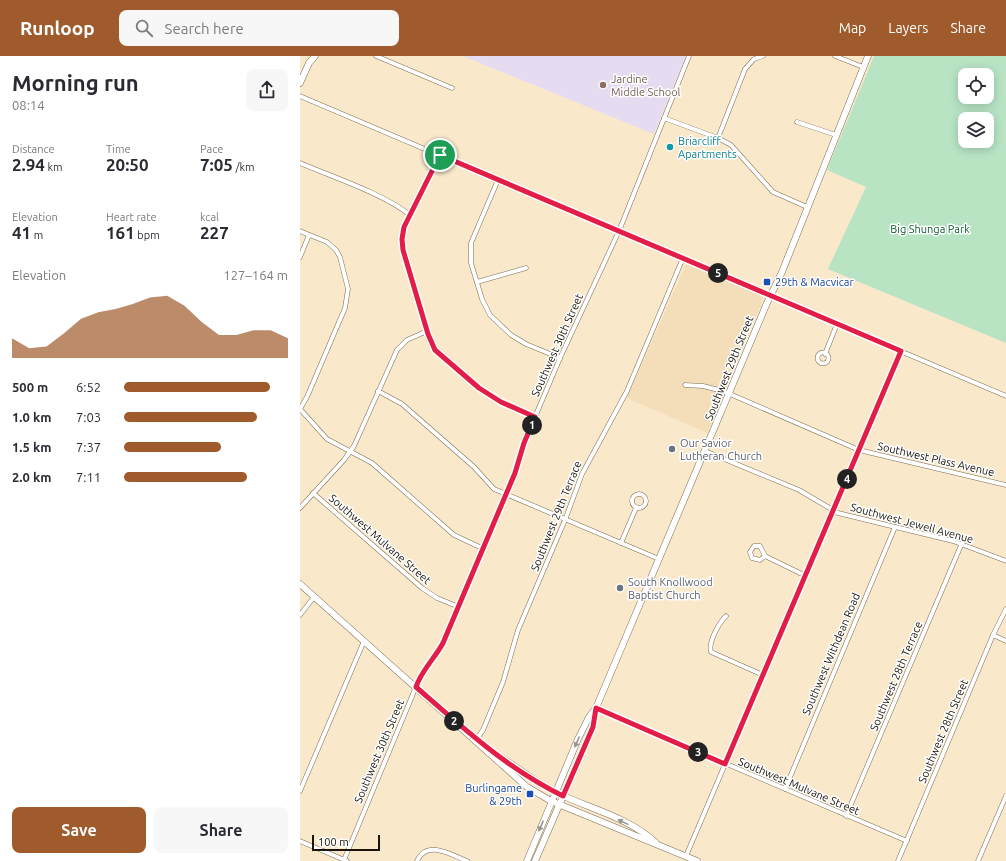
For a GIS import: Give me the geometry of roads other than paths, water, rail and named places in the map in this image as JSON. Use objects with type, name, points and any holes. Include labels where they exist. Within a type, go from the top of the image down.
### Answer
[{"type":"main road","points":[[300,82],[309,63],[315,56]]},
{"type":"main road","name":"Southwest 29th Street","points":[[535,861],[593,727],[596,708],[782,272],[868,56]]},
{"type":"main road","points":[[300,584],[487,749],[516,779],[538,795],[646,842],[656,842]]},
{"type":"main road","name":"Southwest 29th Street","points":[[527,861],[578,739],[589,717],[596,708]]},
{"type":"main road","points":[[487,749],[555,792],[621,821],[650,837],[656,842],[697,861]]},
{"type":"street","points":[[376,56],[452,88]]},
{"type":"street","name":"Southwest 30th Street","points":[[345,860],[419,677],[433,660],[443,643],[484,549],[535,417],[560,358],[619,231],[689,56]]},
{"type":"street","points":[[718,138],[745,69],[754,59],[763,56]]},
{"type":"street","points":[[835,56],[863,67]]},
{"type":"street","points":[[300,96],[1006,396]]},
{"type":"street","points":[[664,118],[718,138],[737,150],[773,192],[807,207]]},
{"type":"street","points":[[797,122],[836,135]]},
{"type":"street","points":[[440,155],[403,231],[403,250],[427,331],[435,350],[469,380],[491,396],[535,417]]},
{"type":"street","points":[[300,163],[384,199],[400,207],[410,216]]},
{"type":"street","points":[[498,180],[471,243],[471,263],[485,306],[497,322],[526,344],[560,358]]},
{"type":"street","points":[[300,231],[327,242],[338,252],[344,270],[348,294],[345,308],[307,397],[300,409],[327,439],[384,471],[454,535],[484,549]]},
{"type":"street","points":[[300,257],[309,235]]},
{"type":"street","name":"Southwest 29th Terrace","points":[[476,740],[483,730],[503,682],[518,630],[565,520],[582,474],[627,391],[683,258]]},
{"type":"street","points":[[477,282],[526,268]]},
{"type":"street","points":[[825,354],[837,324]]},
{"type":"street","points":[[300,508],[350,452],[396,350],[407,340],[427,331]]},
{"type":"street","points":[[686,856],[901,351]]},
{"type":"street","name":"Southwest Plass Avenue","points":[[686,385],[707,387],[730,394],[859,450],[1006,484]]},
{"type":"street","points":[[378,391],[402,404],[474,467],[491,487],[506,495],[659,559]]},
{"type":"street","name":"Southwest Jewell Avenue","points":[[705,451],[799,490],[833,511],[962,544],[1006,561]]},
{"type":"street","name":"Southwest Mulvane Street","points":[[313,494],[422,588],[437,598],[459,607]]},
{"type":"street","points":[[621,543],[636,508]]},
{"type":"street","name":"Southwest Withdean Road","points":[[785,789],[895,527]]},
{"type":"street","name":"Southwest 28th Terrace","points":[[846,816],[962,544]]},
{"type":"street","points":[[765,556],[806,576]]},
{"type":"street","points":[[300,615],[314,597]]},
{"type":"street","name":"Southwest 28th Street","points":[[898,861],[993,636],[1006,610]]},
{"type":"street","points":[[726,616],[722,620],[710,645],[711,652],[763,675]]},
{"type":"street","points":[[993,636],[1006,641]]},
{"type":"street","points":[[300,791],[364,641]]},
{"type":"street","name":"Southwest Mulvane Street","points":[[596,708],[906,841]]},
{"type":"street","points":[[978,861],[1006,796]]},
{"type":"street","points":[[300,842],[345,860]]},
{"type":"street","points":[[417,861],[421,855],[429,850],[438,850],[467,861]]},
{"type":"place","name":"Jardine Middle School","points":[[603,85]]},
{"type":"place","name":"Briarcliff Apartments","points":[[670,147]]},
{"type":"place","name":"29th & Macvicar","points":[[767,282]]},
{"type":"place","name":"Our Savior Lutheran Church","points":[[672,449]]},
{"type":"place","name":"South Knollwood Baptist Church","points":[[620,588]]},
{"type":"place","name":"Burlingame & 29th","points":[[530,794]]},
{"type":"park label","name":"Big Shunga Park","points":[[930,229]]}]
